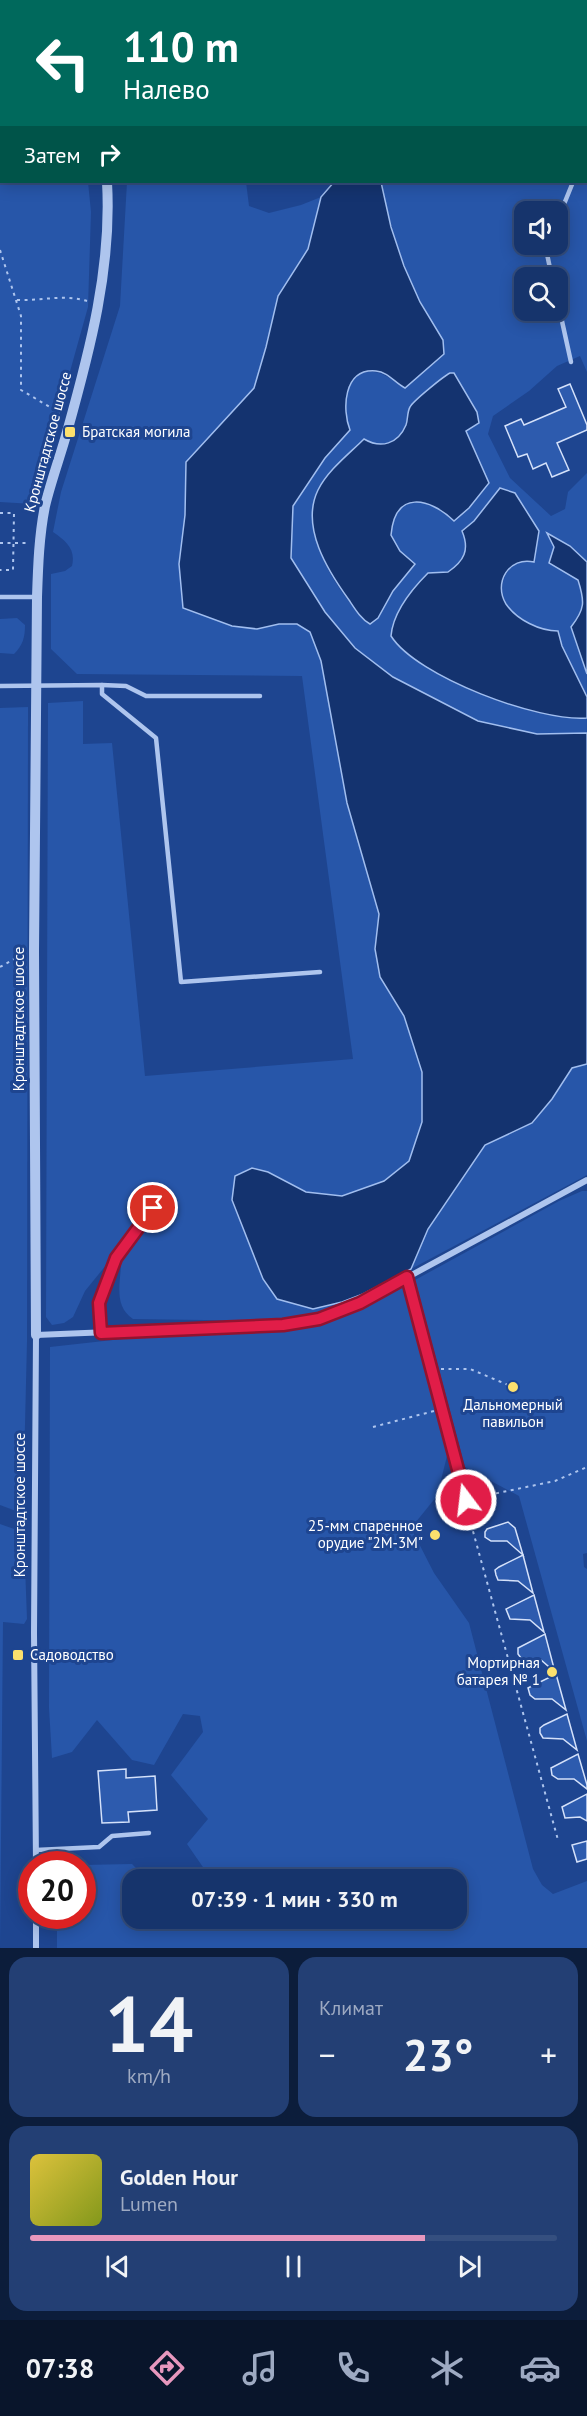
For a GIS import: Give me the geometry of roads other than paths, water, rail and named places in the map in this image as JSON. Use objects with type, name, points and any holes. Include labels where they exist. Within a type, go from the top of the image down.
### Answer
[{"type":"street","name":"Кронштадтское шоссе","points":[[36,1850],[34,951],[37,597],[40,539],[45,507],[99,302],[109,209],[107,183]]},
{"type":"street","points":[[36,1335],[283,1325],[319,1319],[360,1303],[587,1179]]},
{"type":"street","points":[[36,1929],[36,1948]]},
{"type":"lane","points":[[565,201],[573,183]]},
{"type":"lane","points":[[562,321],[571,362]]},
{"type":"lane","points":[[0,597],[37,597]]},
{"type":"lane","points":[[102,685],[102,694],[156,738],[182,982],[320,972]]},
{"type":"lane","points":[[0,686],[102,685],[126,686],[146,696],[260,696]]},
{"type":"lane","points":[[101,1333],[99,1303],[116,1258],[153,1208]]},
{"type":"lane","points":[[407,1277],[466,1500]]},
{"type":"lane","points":[[36,1850],[99,1847],[111,1836],[149,1833]]},
{"type":"place","name":"Братская могила","points":[[70,432]]},
{"type":"place","name":"Дальномерный павильон","points":[[513,1387]]},
{"type":"place","name":"25-мм спаренное орудие \"2М-3М\"","points":[[435,1535]]},
{"type":"place","name":"Садоводство","points":[[18,1655]]},
{"type":"place","name":"Мортирная батарея № 1","points":[[552,1672]]}]
